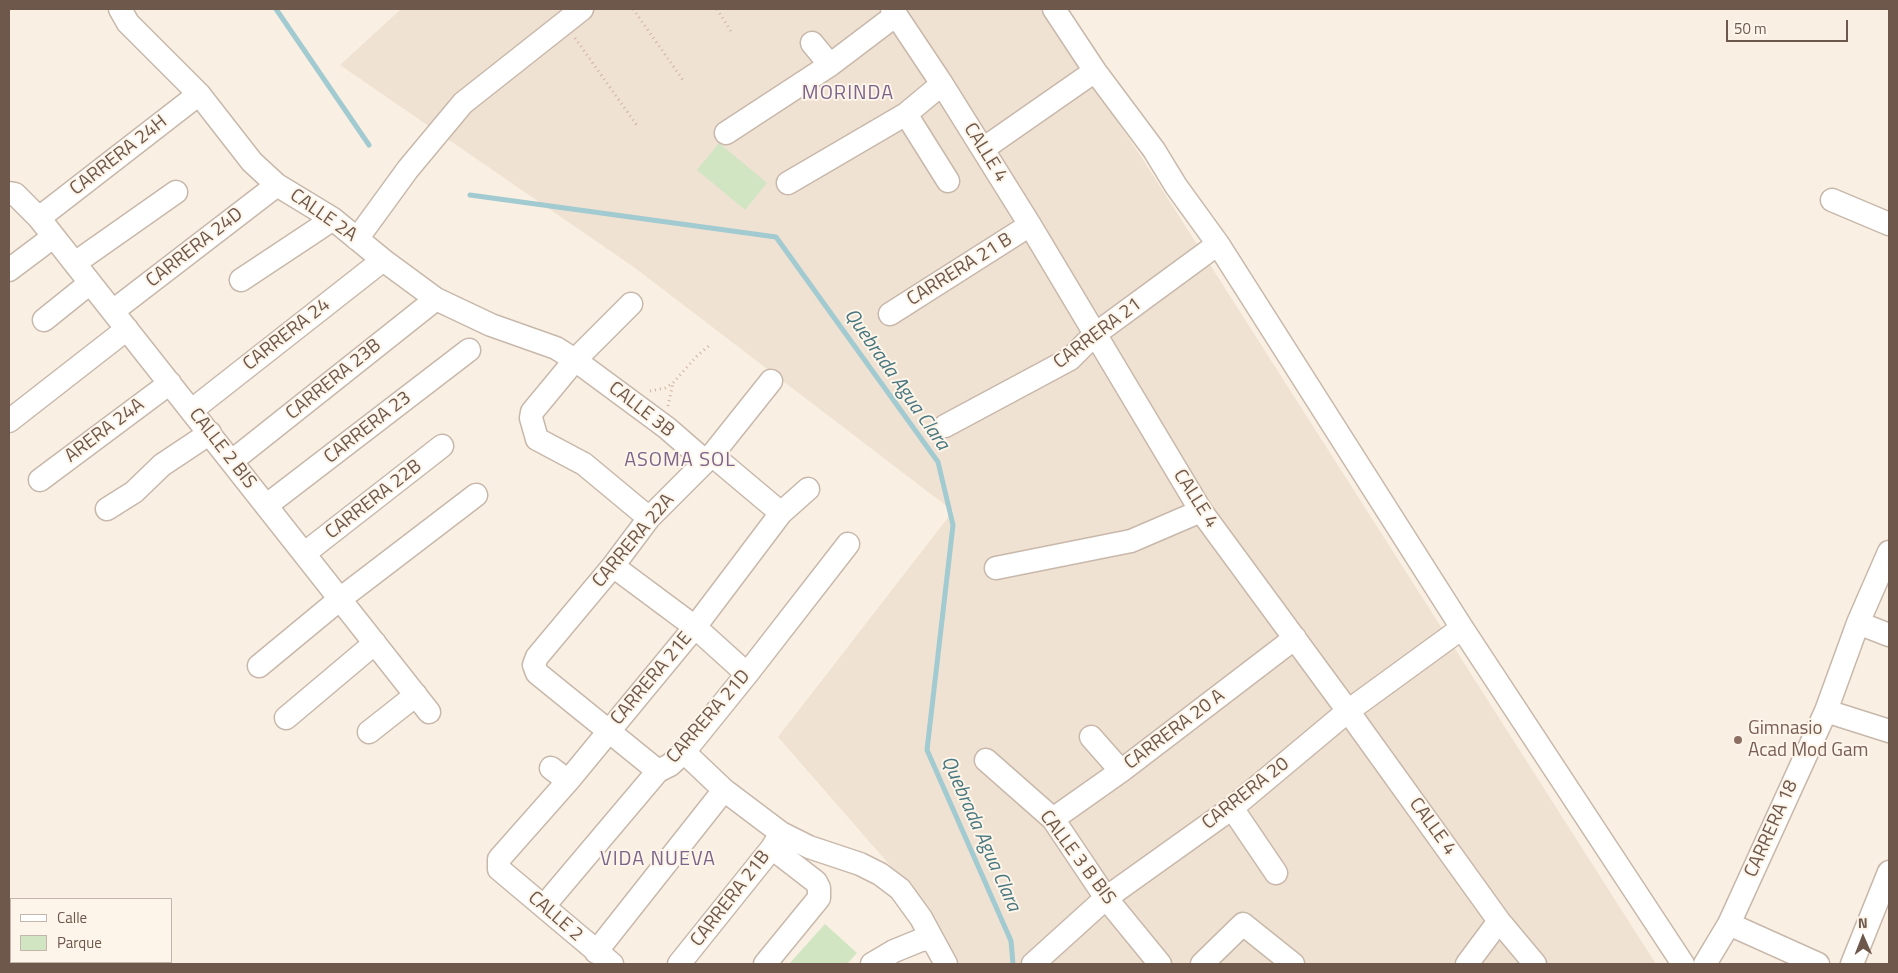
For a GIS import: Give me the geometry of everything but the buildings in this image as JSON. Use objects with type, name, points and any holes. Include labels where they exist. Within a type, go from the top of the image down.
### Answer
[{"type":"street","name":"CALLE 2A","points":[[120,9],[128,22],[199,94],[252,162],[277,186],[332,219],[436,299],[491,325],[556,348],[576,360]]},
{"type":"street","points":[[357,239],[408,169],[463,103],[563,22],[582,9]]},
{"type":"street","points":[[1054,9],[1095,71],[1154,150],[1176,186],[1218,244],[1462,628],[1683,964]]},
{"type":"street","points":[[726,133],[830,65],[894,12]]},
{"type":"street","name":"CALLE 4","points":[[894,12],[942,84],[1030,225],[1200,511],[1348,711],[1499,921],[1535,964]]},
{"type":"street","points":[[812,43],[830,65]]},
{"type":"street","points":[[983,149],[1095,71]]},
{"type":"street","points":[[788,183],[906,114],[942,84]]},
{"type":"street","name":"CARRERA 24H","points":[[39,218],[199,94]]},
{"type":"street","points":[[906,114],[948,180]]},
{"type":"street","name":"CARRERA 24D","points":[[113,311],[277,186]]},
{"type":"street","points":[[74,263],[176,192]]},
{"type":"street","name":"CALLE 2 BIS","points":[[9,193],[15,194],[39,218],[423,704],[369,732]]},
{"type":"street","points":[[1832,200],[1889,224]]},
{"type":"street","points":[[241,280],[332,219]]},
{"type":"street","name":"CARRERA 21 B","points":[[890,314],[1030,225]]},
{"type":"street","points":[[9,270],[53,237]]},
{"type":"street","name":"CARRERA 21","points":[[945,426],[1070,359],[1094,334],[1218,244]]},
{"type":"street","name":"CARRERA 24","points":[[192,410],[383,260]]},
{"type":"street","points":[[44,320],[90,283]]},
{"type":"street","name":"CARRERA 23B","points":[[232,462],[436,299]]},
{"type":"street","points":[[631,304],[576,360],[532,412],[532,423],[537,439],[584,464],[649,518]]},
{"type":"street","points":[[9,421],[128,329]]},
{"type":"street","name":"CARRERA 23","points":[[267,505],[468,350]]},
{"type":"street","name":"CALLE 3B","points":[[576,360],[780,513]]},
{"type":"street","name":"CARRERA 22A","points":[[610,731],[536,673],[534,665],[537,658],[613,566],[649,518],[708,458],[771,381]]},
{"type":"street","name":"ARERA 24A","points":[[40,480],[170,383]]},
{"type":"street","points":[[107,510],[134,492],[162,465],[210,433]]},
{"type":"street","name":"CARRERA 22B","points":[[305,553],[442,446]]},
{"type":"street","name":"CARRERA 21E","points":[[499,869],[499,859],[559,774],[610,731],[695,626],[780,513],[808,489]]},
{"type":"street","points":[[259,666],[340,599],[476,495]]},
{"type":"street","points":[[996,568],[1131,541],[1200,511]]},
{"type":"street","name":"CARRERA 21D","points":[[544,906],[658,771],[670,765],[684,752],[848,544]]},
{"type":"street","name":"CARRERA 18","points":[[1705,964],[1729,924],[1826,711],[1858,623],[1889,552]]},
{"type":"street","points":[[613,566],[695,626],[747,674]]},
{"type":"street","points":[[1858,623],[1889,635]]},
{"type":"street","name":"CARRERA 20","points":[[1033,964],[1106,898],[1232,808],[1348,711],[1462,628]]},
{"type":"street","name":"CARRERA 20 A","points":[[1053,819],[1121,770],[1294,638]]},
{"type":"street","points":[[286,718],[374,643]]},
{"type":"street","points":[[1826,711],[1889,731]]},
{"type":"street","points":[[610,731],[658,771]]},
{"type":"street","points":[[1091,738],[1121,770]]},
{"type":"street","points":[[684,752],[777,841],[820,888],[819,898],[765,964]]},
{"type":"street","name":"CALLE 3 B BIS","points":[[986,760],[1053,819],[1106,898],[1160,964]]},
{"type":"street","points":[[604,958],[724,790]]},
{"type":"street","points":[[1232,808],[1276,873]]},
{"type":"street","points":[[777,841],[809,847],[860,864],[880,874],[900,889],[921,918],[946,964]]},
{"type":"street","name":"CARRERA 21B","points":[[679,964],[777,841]]},
{"type":"street","name":"CALLE 2","points":[[499,869],[604,958]]},
{"type":"street","points":[[1852,964],[1889,872]]},
{"type":"street","points":[[1467,964],[1499,921]]},
{"type":"street","points":[[1202,964],[1243,924],[1293,964]]},
{"type":"street","points":[[1729,924],[1818,964]]},
{"type":"street","points":[[872,964],[894,951],[921,940],[932,939]]},
{"type":"path","points":[[634,9],[683,80]]},
{"type":"path","points":[[717,9],[732,33]]},
{"type":"path","points":[[563,22],[638,127]]},
{"type":"path","points":[[673,382],[711,344]]},
{"type":"shaded area","points":[[401,9],[1041,9],[1142,158],[1656,964],[960,964],[935,917],[778,737],[953,511],[635,268],[340,65]]},
{"type":"green space","points":[[719,143],[767,183],[745,210],[697,170]]},
{"type":"green space","points":[[825,924],[857,953],[847,964],[789,964]]},
{"type":"waterway","name":"Quebrada Agua Clara","points":[[276,9],[369,145]]},
{"type":"waterway","name":"Quebrada Agua Clara","points":[[470,195],[776,237],[938,462],[953,525],[927,750],[1011,941],[1013,964]]},
{"type":"place","name":"Gimnasio Acad Mod Gam","points":[[1738,740]]},
{"type":"district","name":"MORINDA","points":[[848,94]]},
{"type":"district","name":"ASOMA SOL","points":[[680,461]]},
{"type":"district","name":"VIDA NUEVA","points":[[658,860]]}]
